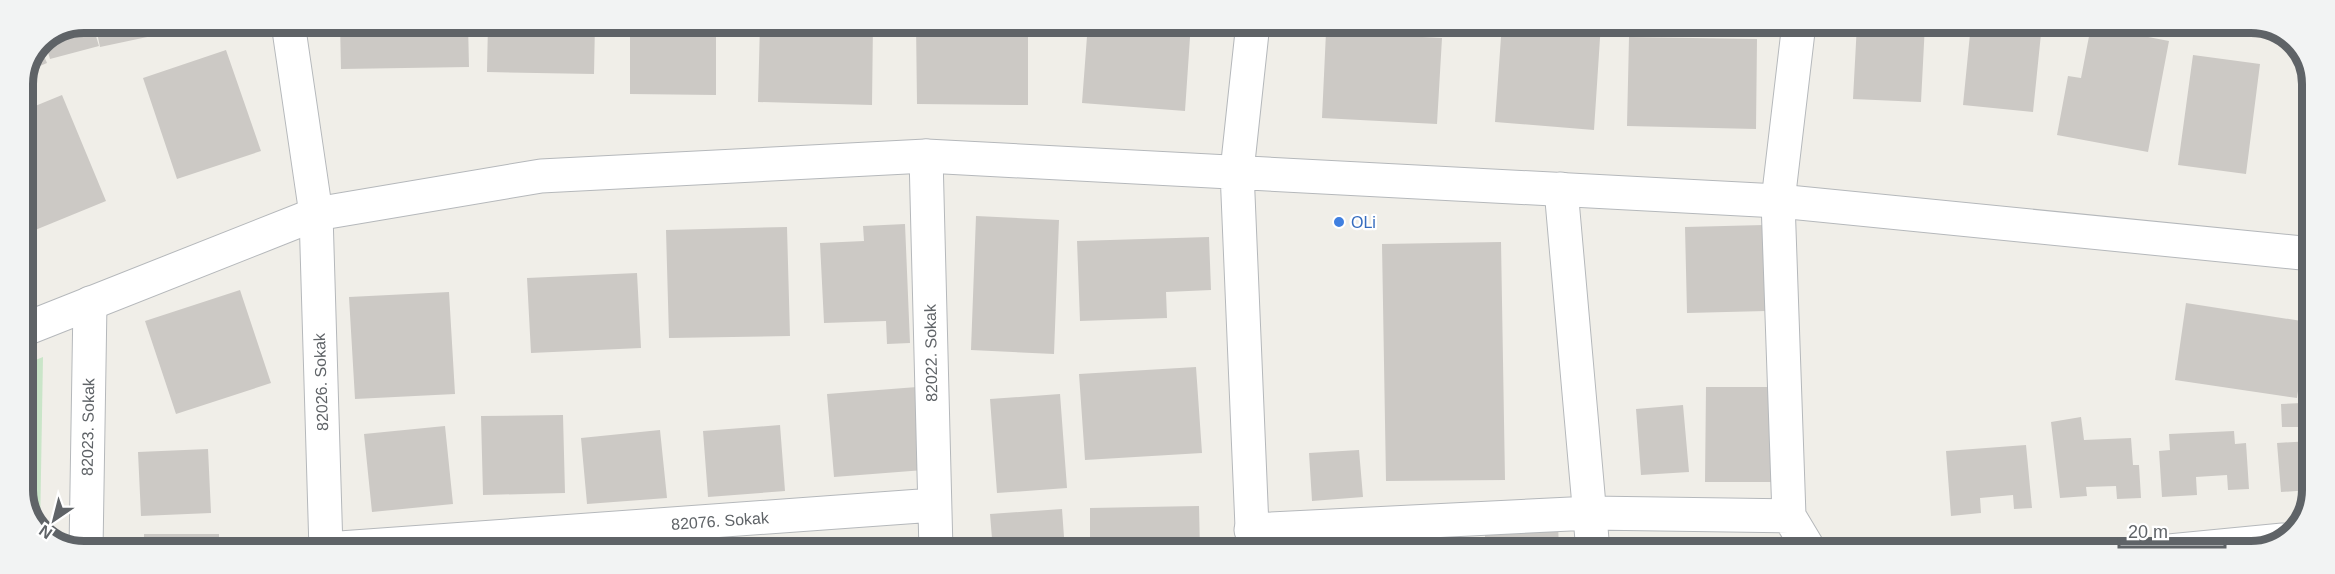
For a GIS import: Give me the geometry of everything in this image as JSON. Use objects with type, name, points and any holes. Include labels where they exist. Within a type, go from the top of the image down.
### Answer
[{"type":"street","name":"82026. Sokak","points":[[289,33],[316,214],[326,541]]},
{"type":"street","points":[[1251,33],[1237,171],[1252,540],[1591,513],[1789,516]]},
{"type":"street","points":[[1798,33],[1778,201],[1789,516],[1804,541]]},
{"type":"street","points":[[33,326],[316,214],[541,176],[926,156],[1778,201],[2302,253]]},
{"type":"street","name":"82022. Sokak","points":[[926,156],[936,541]]},
{"type":"street","points":[[1561,189],[1592,541]]},
{"type":"street","name":"82023. Sokak","points":[[86,541],[90,303]]},
{"type":"street","name":"82076. Sokak","points":[[448,541],[934,505]]},
{"type":"green space","points":[[43,357],[40,515],[33,494],[33,361]]},
{"type":"building","points":[[95,33],[99,46],[50,59],[47,49],[64,37]]},
{"type":"building","points":[[97,33],[151,33],[152,36],[100,47]]},
{"type":"building","points":[[340,33],[468,33],[469,67],[341,69]]},
{"type":"building","points":[[488,33],[595,33],[594,74],[487,72]]},
{"type":"building","points":[[630,33],[716,33],[716,95],[630,94]]},
{"type":"building","points":[[760,33],[873,33],[872,105],[758,102]]},
{"type":"building","points":[[916,33],[1028,33],[1028,105],[917,104]]},
{"type":"building","points":[[1087,33],[1190,33],[1185,111],[1082,103]]},
{"type":"building","points":[[1326,33],[1442,38],[1437,124],[1322,118]]},
{"type":"building","points":[[1501,33],[1600,33],[1594,130],[1495,122]]},
{"type":"building","points":[[1857,33],[1925,33],[1921,102],[1853,99]]},
{"type":"building","points":[[1970,33],[2041,33],[2033,112],[1963,105]]},
{"type":"building","points":[[2090,33],[2127,33],[2169,41],[2148,152],[2057,135],[2068,76],[2081,78]]},
{"type":"building","points":[[1629,37],[1757,39],[1756,129],[1627,126]]},
{"type":"building","points":[[226,50],[261,151],[177,179],[143,78]]},
{"type":"building","points":[[43,54],[47,63],[36,68]]},
{"type":"building","points":[[2193,55],[2260,64],[2246,174],[2178,165]]},
{"type":"building","points":[[62,95],[106,201],[33,231],[33,107]]},
{"type":"building","points":[[976,216],[1059,220],[1054,354],[971,350]]},
{"type":"building","points":[[905,224],[910,343],[887,344],[886,321],[824,323],[820,243],[864,241],[863,226]]},
{"type":"building","points":[[1764,225],[1766,311],[1687,313],[1685,227]]},
{"type":"building","points":[[787,227],[790,336],[669,338],[666,230]]},
{"type":"building","points":[[1209,237],[1211,290],[1166,292],[1167,318],[1080,321],[1077,241]]},
{"type":"building","points":[[1501,242],[1505,480],[1386,481],[1382,244]]},
{"type":"building","points":[[637,273],[641,348],[531,353],[527,278]]},
{"type":"building","points":[[240,290],[271,383],[176,414],[145,321]]},
{"type":"building","points":[[449,292],[455,394],[355,399],[349,297]]},
{"type":"building","points":[[2186,303],[2302,321],[2302,363],[2297,398],[2175,380]]},
{"type":"building","points":[[1196,367],[1202,453],[1085,460],[1079,374]]},
{"type":"building","points":[[917,387],[924,470],[834,477],[827,394]]},
{"type":"building","points":[[1706,387],[1774,387],[1773,482],[1705,482]]},
{"type":"building","points":[[1060,394],[1067,488],[997,493],[990,399]]},
{"type":"building","points":[[2302,403],[2302,427],[2282,427],[2281,404]]},
{"type":"building","points":[[1683,405],[1689,472],[1641,475],[1636,409]]},
{"type":"building","points":[[563,415],[565,493],[483,495],[481,416]]},
{"type":"building","points":[[2081,417],[2084,440],[2131,438],[2133,465],[2139,465],[2141,498],[2117,499],[2116,486],[2086,487],[2087,496],[2060,498],[2051,422]]},
{"type":"building","points":[[780,425],[785,491],[708,497],[703,431]]},
{"type":"building","points":[[445,426],[453,504],[372,512],[364,434]]},
{"type":"building","points":[[660,430],[667,498],[587,504],[581,438]]},
{"type":"building","points":[[2234,431],[2235,444],[2246,443],[2249,489],[2228,490],[2227,475],[2196,477],[2197,495],[2162,497],[2159,451],[2170,450],[2169,434]]},
{"type":"building","points":[[2302,442],[2302,491],[2281,492],[2277,443]]},
{"type":"building","points":[[2026,445],[2032,508],[2014,509],[2013,495],[1980,498],[1981,513],[1951,516],[1946,451]]},
{"type":"building","points":[[208,449],[211,513],[141,516],[138,452]]},
{"type":"building","points":[[1359,450],[1363,497],[1312,501],[1309,453]]},
{"type":"building","points":[[1199,506],[1200,541],[1090,541],[1090,508]]},
{"type":"building","points":[[1062,509],[1064,541],[992,541],[990,514]]},
{"type":"building","points":[[1558,522],[1559,541],[1485,541],[1485,524]]},
{"type":"building","points":[[144,534],[219,534],[219,541],[144,541]]},
{"type":"place","name":"OLi","points":[[1339,222]]}]
